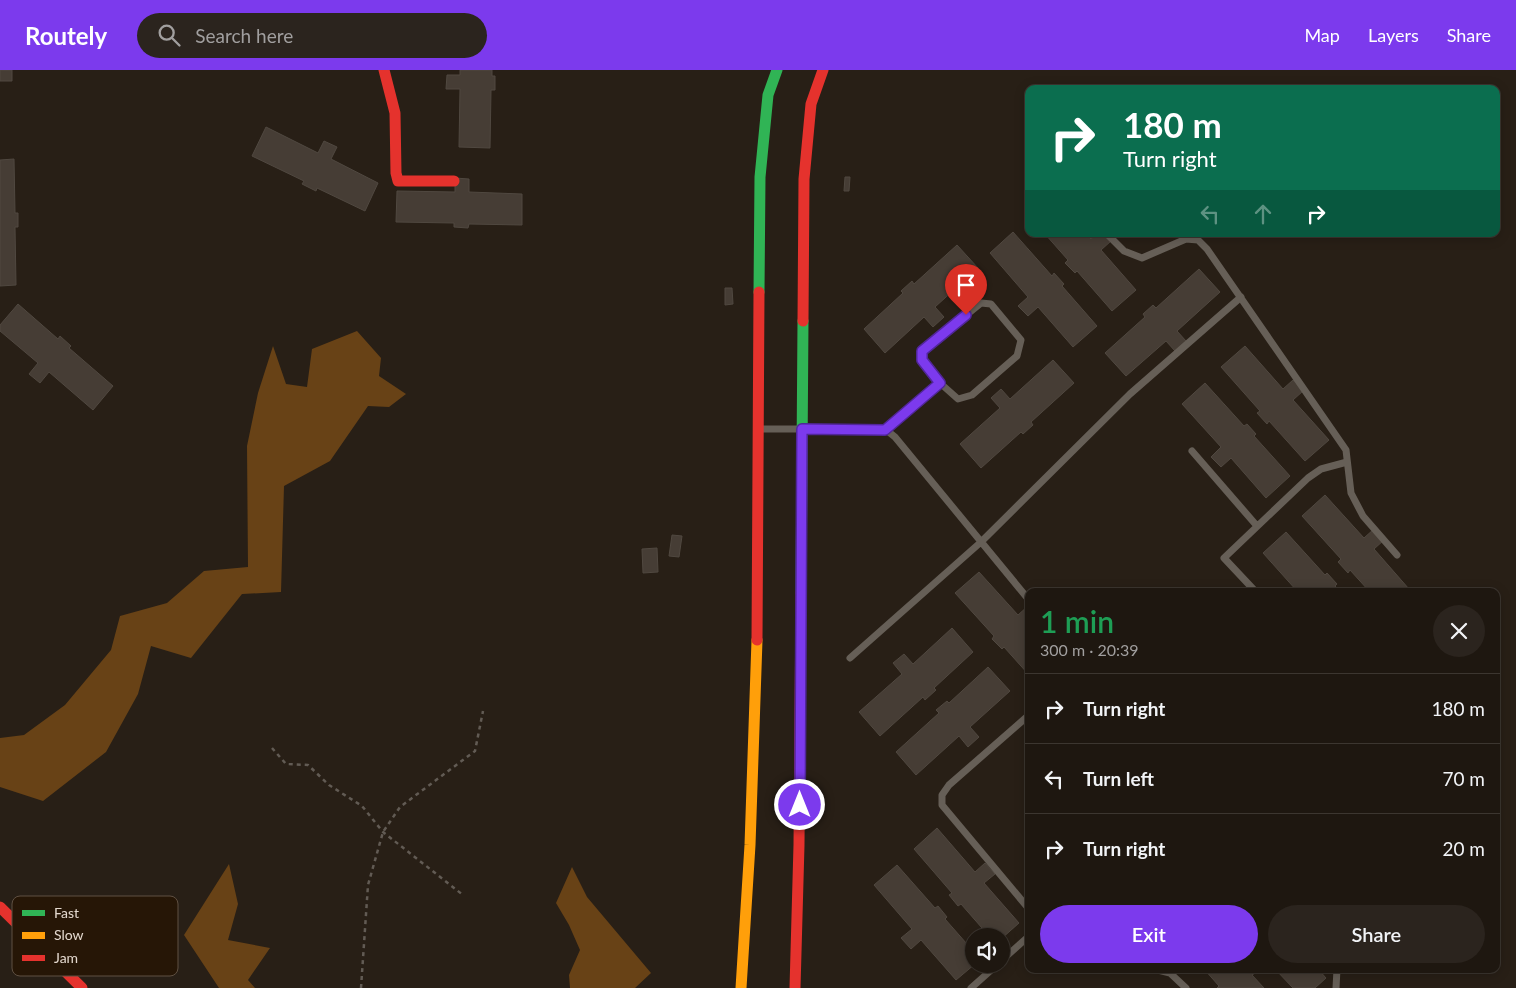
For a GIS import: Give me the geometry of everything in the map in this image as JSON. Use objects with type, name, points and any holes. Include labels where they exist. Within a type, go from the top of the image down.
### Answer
[{"type":"street","points":[[384,70],[394,113],[396,173],[398,181],[454,182]]},
{"type":"street","points":[[741,988],[758,647],[760,177],[768,95],[777,70]]},
{"type":"street","points":[[795,988],[799,845],[804,179],[811,104],[822,70]]},
{"type":"street","points":[[0,907],[12,919]]},
{"type":"street","points":[[70,976],[82,988]]},
{"type":"lane","points":[[1110,237],[1124,252],[1142,258],[1186,239],[1198,240],[1207,249],[1346,450],[1351,493],[1363,516],[1397,555]]},
{"type":"lane","points":[[850,658],[981,542],[1130,394],[1241,297]]},
{"type":"lane","points":[[981,303],[991,304],[1021,340],[1016,356],[972,395],[958,399],[940,383],[922,360],[922,351],[981,303]]},
{"type":"lane","points":[[885,430],[940,383]]},
{"type":"lane","points":[[759,429],[885,430],[895,437],[1025,595]]},
{"type":"lane","points":[[1192,451],[1257,526]]},
{"type":"lane","points":[[1252,588],[1224,558],[1308,478],[1321,469],[1347,462]]},
{"type":"lane","points":[[1025,718],[949,785],[942,794],[942,805],[1025,904]]},
{"type":"lane","points":[[1010,953],[1025,940]]},
{"type":"lane","points":[[971,988],[988,973]]},
{"type":"lane","points":[[1170,973],[1186,988]]},
{"type":"lane","points":[[1336,988],[1337,973]]},
{"type":"path","points":[[361,988],[368,885],[383,832],[400,807],[475,751],[483,711]]},
{"type":"path","points":[[272,748],[286,764],[308,765],[329,785],[362,806],[383,832],[463,895]]},
{"type":"shaded area","points":[[357,331],[381,358],[379,376],[406,394],[389,407],[368,406],[330,461],[284,486],[281,592],[242,594],[191,658],[151,646],[138,694],[106,752],[43,801],[0,787],[0,738],[24,735],[65,705],[111,650],[120,616],[167,603],[204,571],[248,567],[247,446],[258,393],[273,346],[286,384],[307,387],[312,349]]},
{"type":"shaded area","points":[[229,864],[238,904],[228,940],[270,948],[248,980],[255,988],[219,988],[184,935]]},
{"type":"shaded area","points":[[572,867],[587,897],[651,973],[635,988],[570,988],[569,975],[580,950],[569,925],[556,903]]},
{"type":"building","points":[[0,70],[12,70],[12,81],[0,81]]},
{"type":"building","points":[[460,70],[492,70],[492,76],[495,76],[495,90],[491,90],[490,148],[459,147],[460,89],[446,89],[447,75],[460,75]]},
{"type":"building","points":[[266,127],[318,153],[324,141],[337,147],[331,159],[378,183],[365,211],[317,188],[316,191],[302,184],[304,181],[252,156]]},
{"type":"building","points":[[14,159],[15,213],[18,213],[18,227],[15,227],[16,285],[0,286],[0,160]]},
{"type":"building","points":[[845,177],[850,177],[849,191],[844,191]]},
{"type":"building","points":[[455,178],[469,179],[469,192],[522,194],[522,225],[469,224],[468,228],[454,227],[454,223],[396,222],[397,191],[455,192]]},
{"type":"building","points":[[1013,232],[1052,276],[1054,273],[1064,284],[1062,286],[1097,326],[1073,347],[1038,307],[1028,316],[1018,306],[1028,297],[990,253]]},
{"type":"building","points":[[1048,237],[1089,237],[1091,239],[1093,237],[1107,237],[1111,241],[1101,250],[1136,290],[1112,311],[1077,271],[1075,273],[1065,263],[1068,260]]},
{"type":"building","points":[[957,245],[978,268],[935,307],[944,317],[933,327],[924,317],[885,353],[864,329],[903,293],[901,291],[912,281],[914,284]]},
{"type":"building","points":[[1199,269],[1220,292],[1177,331],[1186,341],[1175,351],[1166,341],[1126,376],[1105,353],[1145,317],[1143,314],[1153,305],[1156,308]]},
{"type":"building","points":[[725,288],[732,288],[733,304],[725,305]]},
{"type":"building","points":[[18,304],[58,339],[60,336],[71,346],[69,348],[113,386],[93,410],[49,372],[40,383],[29,374],[38,363],[0,331],[0,325]]},
{"type":"building","points":[[1245,346],[1283,389],[1293,380],[1303,391],[1293,400],[1329,440],[1305,461],[1269,421],[1267,424],[1257,413],[1260,411],[1221,367]]},
{"type":"building","points":[[1053,360],[1074,383],[1031,422],[1033,425],[1023,434],[1021,432],[981,468],[960,444],[1000,408],[991,398],[1001,389],[1010,399]]},
{"type":"building","points":[[1205,383],[1244,426],[1247,424],[1256,434],[1254,436],[1290,476],[1266,498],[1231,458],[1221,467],[1211,457],[1221,447],[1182,404]]},
{"type":"building","points":[[1325,495],[1364,538],[1374,529],[1384,540],[1374,549],[1408,588],[1366,588],[1350,570],[1348,573],[1338,562],[1341,559],[1302,516]]},
{"type":"building","points":[[1286,532],[1325,575],[1327,573],[1337,584],[1335,586],[1337,588],[1294,588],[1263,553]]},
{"type":"building","points":[[672,535],[682,536],[679,557],[669,556]]},
{"type":"building","points":[[657,548],[658,572],[643,573],[642,549]]},
{"type":"building","points":[[979,572],[1018,615],[1025,609],[1025,671],[1004,647],[1002,649],[992,639],[994,636],[955,593]]},
{"type":"building","points":[[952,628],[973,652],[934,688],[936,690],[925,700],[923,697],[880,736],[859,712],[902,674],[893,663],[904,654],[913,664]]},
{"type":"building","points":[[988,667],[1010,691],[970,727],[979,737],[968,747],[959,736],[916,775],[896,752],[939,713],[936,710],[947,701],[949,703]]},
{"type":"building","points":[[937,828],[975,872],[985,863],[995,874],[984,883],[1019,923],[1010,931],[1010,928],[982,928],[961,904],[958,906],[949,895],[952,893],[914,849]]},
{"type":"building","points":[[897,865],[935,908],[938,906],[947,917],[945,919],[965,942],[965,972],[956,980],[921,940],[911,949],[901,938],[912,929],[874,885]]},
{"type":"building","points":[[1208,973],[1255,973],[1252,975],[1264,988],[1217,988],[1219,986]]},
{"type":"building","points":[[1279,973],[1322,973],[1326,978],[1315,988],[1293,988]]},
{"type":"traffic: fast","points":[[759,292],[760,177],[768,95],[777,70]]},
{"type":"traffic: fast","points":[[801,593],[803,321]]},
{"type":"traffic: slow","points":[[741,988],[750,845],[757,640]]},
{"type":"traffic: jam","points":[[384,70],[395,113],[396,173],[398,181],[454,181]]},
{"type":"traffic: jam","points":[[803,321],[804,179],[811,104],[823,70]]},
{"type":"traffic: jam","points":[[757,640],[759,292]]},
{"type":"traffic: jam","points":[[795,988],[799,845],[801,593]]},
{"type":"traffic: jam","points":[[0,907],[12,919]]},
{"type":"traffic: jam","points":[[70,976],[82,988]]},
{"type":"route","points":[[800,805],[802,429],[885,430],[940,383],[922,360],[922,351],[966,315]]}]
